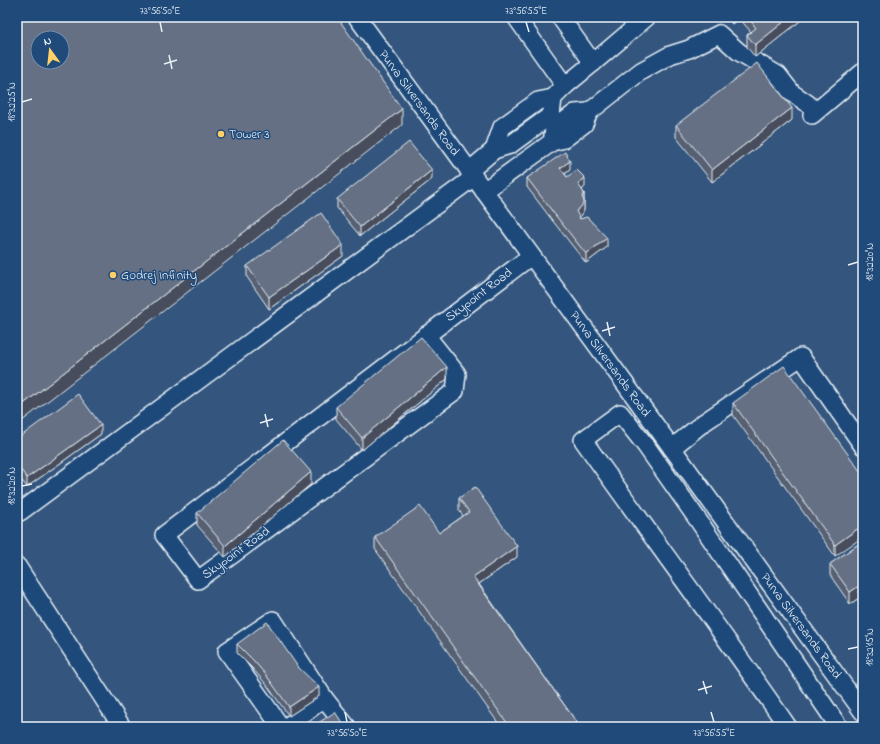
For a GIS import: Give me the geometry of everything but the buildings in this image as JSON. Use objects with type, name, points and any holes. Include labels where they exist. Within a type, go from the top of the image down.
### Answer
[{"type":"street","name":"Purva Silversands Road","points":[[357,17],[863,712]]},
{"type":"street","points":[[516,17],[565,86]]},
{"type":"street","points":[[560,17],[593,63]]},
{"type":"street","points":[[20,512],[471,174],[494,150],[510,145],[551,115],[553,98],[646,17]]},
{"type":"street","points":[[484,191],[552,142],[554,129],[575,113],[589,112],[641,71],[670,55],[689,49],[719,34],[738,52],[778,75],[792,93],[807,103],[814,110],[812,115],[863,72]]},
{"type":"street","name":"Skypoint Road","points":[[426,335],[457,374],[455,391],[198,580],[164,535],[426,335],[531,256]]},
{"type":"street","points":[[672,448],[703,423],[801,357],[863,446]]},
{"type":"street","points":[[788,727],[583,440],[620,413],[646,446],[839,727]]},
{"type":"street","points":[[738,579],[757,565]]},
{"type":"street","points":[[17,566],[122,727]]},
{"type":"street","points":[[281,727],[227,651],[273,620],[324,698],[347,727]]},
{"type":"street","points":[[287,727],[324,698]]},
{"type":"place","name":"Tower 3","points":[[221,134]]},
{"type":"place","name":"Godrej Infinity","points":[[113,275]]}]
